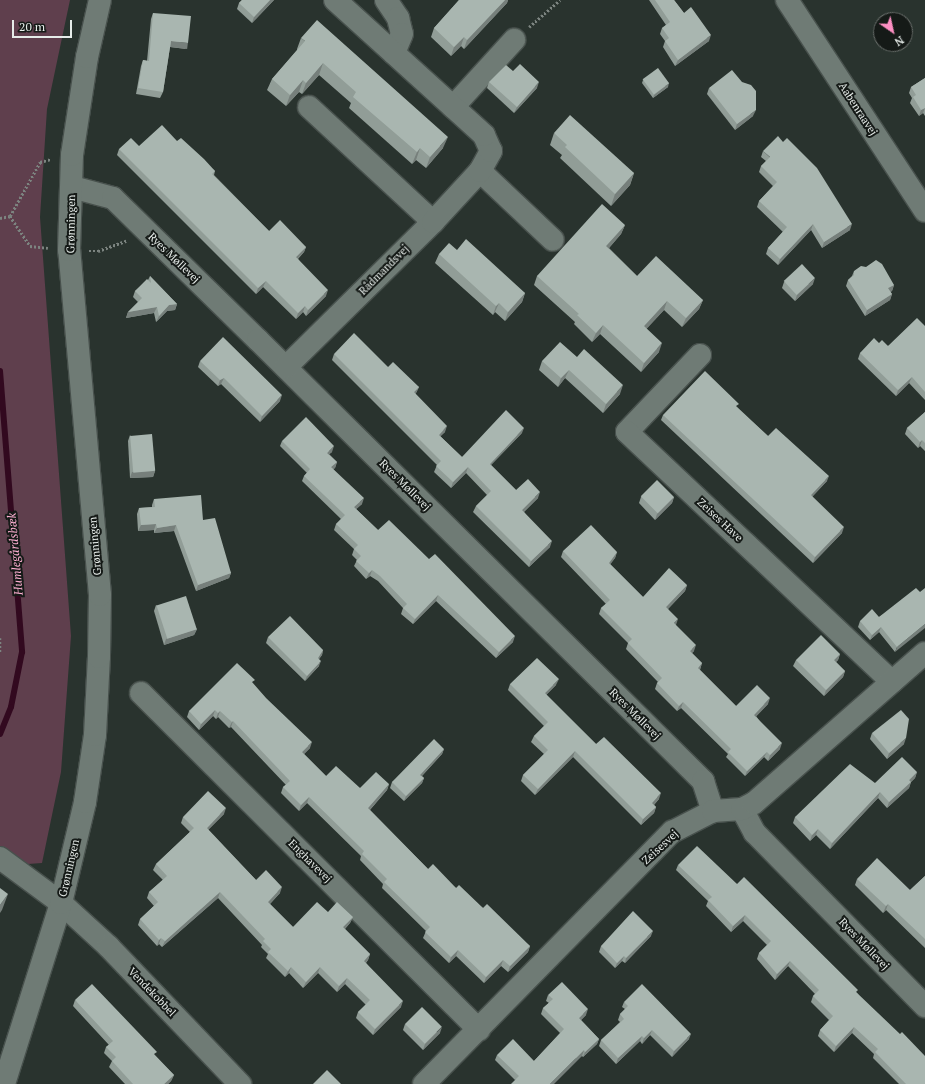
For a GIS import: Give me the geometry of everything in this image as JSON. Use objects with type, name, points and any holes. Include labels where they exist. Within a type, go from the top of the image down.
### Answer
[{"type":"street","name":"Grønningen","points":[[4,1084],[61,903],[85,802],[95,735],[100,657],[100,595],[69,250],[72,155],[87,57],[100,0]]},
{"type":"street","name":"Rådmandsvej","points":[[286,367],[434,222],[480,171],[491,151],[484,136],[335,0]]},
{"type":"street","points":[[386,0],[398,18],[402,34],[394,53]]},
{"type":"street","name":"Aabenraavej","points":[[794,3],[925,211]]},
{"type":"street","points":[[453,107],[514,40]]},
{"type":"street","points":[[309,108],[434,222]]},
{"type":"street","points":[[480,171],[553,240]]},
{"type":"street","name":"Ryes Møllevej","points":[[72,187],[113,198],[149,233],[703,781],[713,811]]},
{"type":"street","name":"Zeises Have","points":[[700,355],[627,432],[892,682]]},
{"type":"street","name":"Zeisesvej","points":[[424,1084],[479,1030],[672,832],[713,811],[742,809],[754,803],[925,653]]},
{"type":"street","name":"Enghavevej","points":[[141,693],[479,1030]]},
{"type":"street","name":"Ryes Møllevej","points":[[742,809],[755,833],[925,1006]]},
{"type":"street","name":"Vendekobbel","points":[[0,858],[61,903],[109,947],[240,1084]]},
{"type":"path","points":[[514,40],[560,0]]},
{"type":"path","points":[[0,218],[10,216],[40,162],[72,155]]},
{"type":"path","points":[[10,216],[30,246],[98,251],[149,233]]},
{"type":"path","points":[[0,638],[0,652]]},
{"type":"shaded area","points":[[0,0],[70,0],[47,109],[40,217],[71,636],[61,772],[42,863],[0,866]]},
{"type":"building","points":[[242,0],[270,0],[254,17],[239,3]]},
{"type":"building","points":[[459,0],[505,0],[467,40],[464,37],[454,47],[434,28]]},
{"type":"building","points":[[655,0],[674,0],[684,13],[691,7],[711,35],[678,60],[665,41],[669,38],[662,28],[670,22]]},
{"type":"building","points":[[153,13],[191,16],[188,43],[171,41],[163,92],[138,88],[143,60],[149,61]]},
{"type":"building","points":[[317,20],[448,137],[430,157],[420,148],[417,152],[353,97],[356,92],[323,63],[306,83],[303,80],[290,95],[272,79],[305,41],[301,38]]},
{"type":"building","points":[[520,64],[539,82],[517,107],[489,82],[506,65],[513,71]]},
{"type":"building","points":[[658,68],[669,83],[654,95],[643,79]]},
{"type":"building","points":[[732,70],[742,82],[751,85],[756,91],[756,110],[737,124],[709,88]]},
{"type":"building","points":[[925,78],[925,108],[921,110],[913,97],[916,95],[911,87]]},
{"type":"building","points":[[570,115],[634,173],[615,194],[565,147],[567,145],[554,133]]},
{"type":"building","points":[[162,125],[177,141],[181,138],[204,159],[215,171],[212,174],[269,231],[280,220],[306,247],[296,257],[328,290],[308,310],[305,306],[298,313],[266,281],[258,288],[119,149],[131,138],[139,146]]},
{"type":"building","points":[[778,136],[783,142],[787,138],[817,168],[852,224],[824,242],[813,224],[780,259],[768,248],[787,227],[759,201],[777,182],[761,166],[770,157],[763,151]]},
{"type":"building","points":[[602,204],[625,225],[606,246],[637,276],[656,256],[703,300],[686,318],[667,301],[644,326],[662,343],[644,363],[603,325],[596,333],[577,315],[579,314],[537,276]]},
{"type":"building","points":[[466,239],[525,293],[508,312],[499,303],[496,306],[439,254],[449,243],[457,250]]},
{"type":"building","points":[[876,260],[882,264],[894,285],[888,288],[892,294],[867,310],[848,280],[854,275],[854,271],[861,266],[866,267]]},
{"type":"building","points":[[802,264],[815,278],[797,295],[784,281]]},
{"type":"building","points":[[150,276],[177,304],[169,305],[159,316],[157,307],[128,312],[142,298],[135,291],[147,279],[151,283]]},
{"type":"building","points":[[917,318],[925,326],[925,392],[912,377],[898,390],[860,353],[874,338],[879,343],[882,340],[888,346]]},
{"type":"building","points":[[354,333],[388,367],[393,362],[419,387],[414,392],[447,426],[439,435],[462,457],[506,410],[524,428],[490,464],[516,490],[528,479],[540,492],[522,510],[552,541],[531,561],[476,506],[491,491],[468,467],[453,482],[436,466],[441,461],[334,354]]},
{"type":"building","points":[[223,337],[282,395],[262,416],[224,378],[220,380],[200,361]]},
{"type":"building","points":[[560,342],[577,357],[584,349],[623,385],[606,404],[569,370],[561,378],[542,361]]},
{"type":"building","points":[[705,371],[739,404],[736,406],[768,436],[776,428],[829,476],[811,495],[844,527],[815,557],[663,415]]},
{"type":"building","points":[[925,412],[925,443],[922,440],[920,442],[907,428]]},
{"type":"building","points":[[306,417],[334,446],[327,453],[337,462],[331,467],[364,498],[354,507],[378,530],[389,520],[429,559],[435,554],[515,636],[499,652],[438,595],[415,619],[403,608],[407,604],[380,576],[372,570],[369,573],[356,561],[361,556],[354,549],[358,545],[336,524],[345,515],[304,476],[310,469],[282,441]]},
{"type":"building","points":[[152,434],[155,471],[133,473],[130,436]]},
{"type":"building","points":[[657,480],[674,497],[658,513],[641,496]]},
{"type":"building","points":[[201,495],[203,520],[215,518],[231,573],[198,585],[176,525],[157,528],[156,524],[141,525],[139,508],[155,507],[154,499]]},
{"type":"building","points":[[591,525],[617,552],[609,563],[643,597],[669,568],[687,585],[666,607],[678,619],[674,623],[696,645],[690,651],[702,663],[698,668],[736,706],[757,685],[770,698],[754,715],[782,743],[770,755],[767,752],[747,771],[728,752],[731,749],[683,702],[679,706],[657,683],[662,678],[628,643],[632,639],[601,608],[610,600],[563,551]]},
{"type":"building","points":[[916,588],[920,592],[925,588],[925,624],[897,647],[881,627],[872,635],[860,621],[872,609],[879,617]]},
{"type":"building","points":[[186,596],[197,629],[167,639],[157,606]]},
{"type":"building","points":[[290,616],[323,650],[318,658],[321,661],[307,676],[268,637]]},
{"type":"building","points":[[821,635],[840,654],[834,660],[845,671],[826,690],[796,660]]},
{"type":"building","points":[[537,658],[559,679],[545,693],[596,744],[604,737],[661,793],[652,803],[656,807],[643,819],[575,751],[538,789],[523,775],[548,750],[534,736],[548,722],[510,684]]},
{"type":"building","points":[[237,663],[255,680],[252,682],[266,698],[312,742],[302,752],[326,776],[336,766],[360,788],[376,772],[389,784],[368,808],[428,869],[433,864],[456,888],[459,885],[483,908],[487,904],[530,946],[510,966],[503,960],[486,977],[458,950],[451,957],[425,932],[430,927],[384,882],[387,879],[362,854],[364,851],[309,797],[301,805],[283,787],[290,781],[233,721],[232,722],[220,711],[218,713],[215,710],[201,724],[189,711]]},
{"type":"building","points":[[901,710],[909,719],[906,738],[889,753],[872,733]]},
{"type":"building","points":[[434,739],[444,749],[420,775],[424,778],[406,796],[392,782]]},
{"type":"building","points":[[902,757],[917,772],[909,780],[911,782],[889,802],[880,792],[832,843],[818,829],[812,835],[795,817],[850,764],[875,783]]},
{"type":"building","points":[[208,791],[226,808],[207,828],[256,880],[266,870],[282,887],[268,902],[293,927],[317,902],[328,912],[337,902],[353,917],[343,927],[370,954],[364,961],[403,1001],[375,1029],[358,1012],[370,1000],[347,978],[339,986],[320,967],[306,982],[291,967],[288,971],[268,952],[271,949],[263,941],[265,939],[220,892],[165,941],[161,938],[159,940],[140,919],[158,902],[149,892],[167,876],[156,864],[194,828],[183,817]]},
{"type":"building","points":[[697,846],[737,884],[744,877],[858,990],[856,992],[900,1034],[902,1032],[925,1056],[925,1084],[906,1084],[875,1052],[878,1049],[854,1027],[836,1046],[820,1030],[833,1016],[813,996],[819,990],[790,961],[777,974],[759,953],[771,941],[745,915],[733,926],[708,900],[712,897],[678,865]]},
{"type":"building","points":[[877,858],[910,890],[925,876],[925,939],[888,904],[886,906],[857,879]]},
{"type":"building","points":[[0,888],[8,894],[0,905]]},
{"type":"building","points":[[633,911],[653,931],[626,958],[624,956],[617,963],[601,946]]},
{"type":"building","points":[[562,982],[588,1009],[579,1018],[599,1039],[585,1052],[584,1050],[550,1084],[511,1084],[519,1076],[497,1055],[513,1039],[534,1061],[564,1029],[543,1008],[553,999],[548,995]]},
{"type":"building","points":[[92,984],[157,1052],[154,1054],[174,1075],[164,1084],[133,1084],[112,1061],[116,1057],[106,1047],[113,1041],[75,1000]]},
{"type":"building","points":[[642,984],[691,1034],[674,1051],[652,1030],[644,1038],[642,1036],[618,1058],[601,1040],[624,1019],[620,1014],[628,1006],[624,1002]]},
{"type":"building","points":[[422,1007],[442,1027],[425,1044],[405,1024]]},
{"type":"building","points":[[327,1070],[341,1084],[313,1084]]},
{"type":"waterway","name":"Humlegårdsbæk","points":[[0,371],[22,652],[11,707],[0,734]]}]
